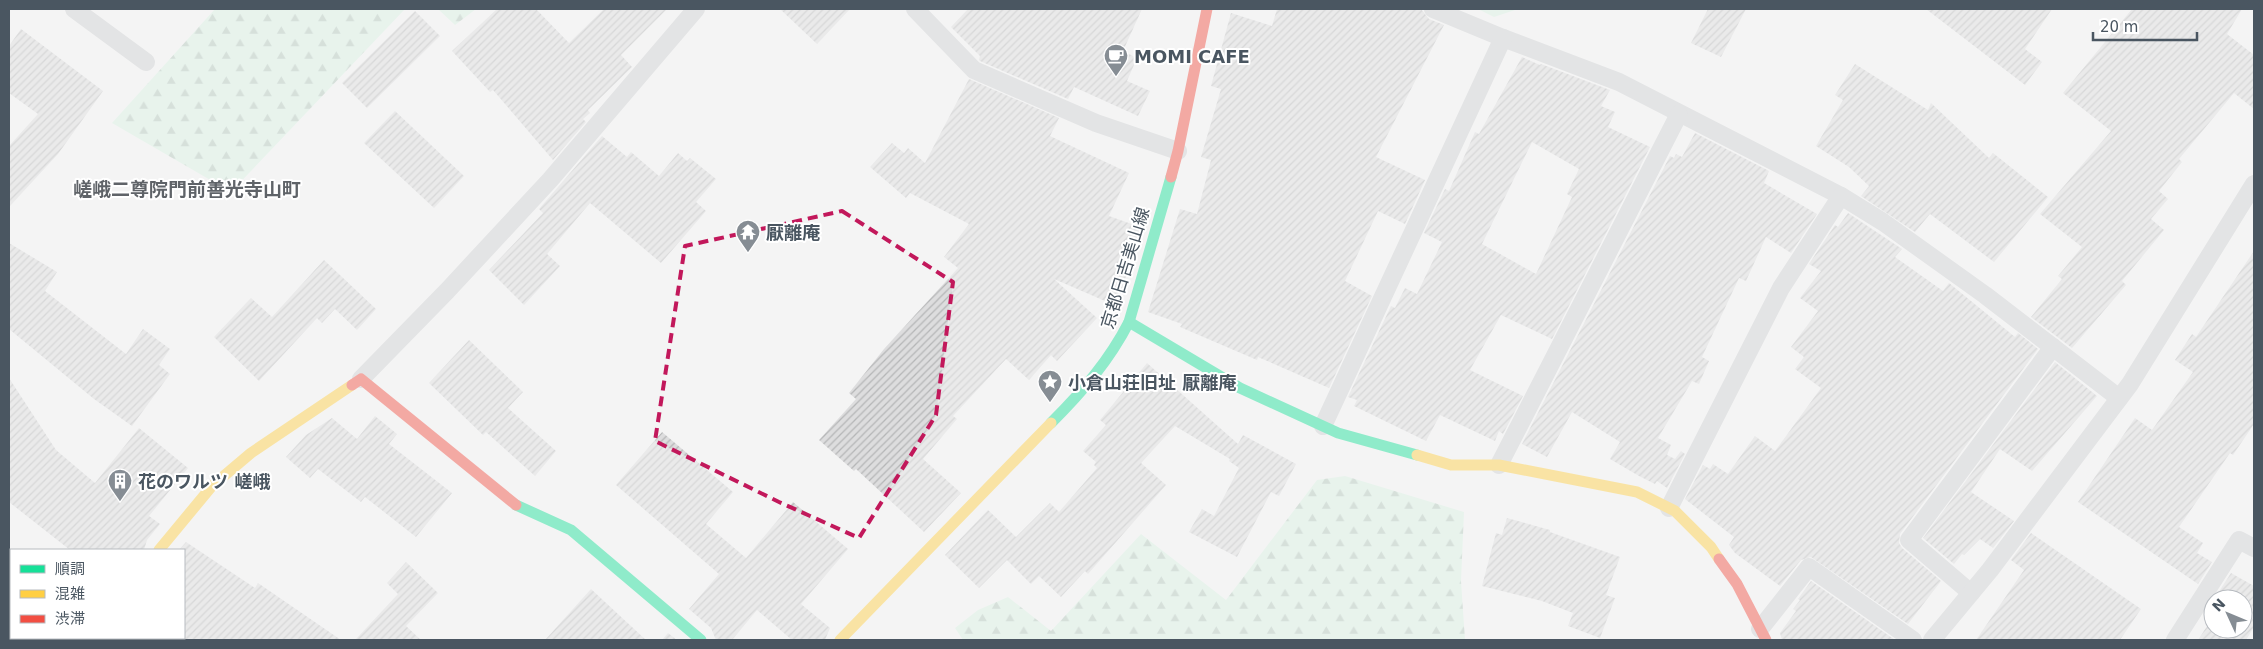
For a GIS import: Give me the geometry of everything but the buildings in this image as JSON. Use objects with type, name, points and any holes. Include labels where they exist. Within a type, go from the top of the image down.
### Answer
[{"type":"street","name":"京都日吉美山線","points":[[840,640],[1108,362],[1120,344],[1130,322],[1178,151],[1207,9]]},
{"type":"street","points":[[1130,322],[1240,388],[1338,433],[1451,466],[1499,464],[1637,492],[1675,511],[1711,548],[1737,584],[1763,635]]},
{"type":"street","points":[[160,549],[212,486],[251,453],[361,379],[518,506],[571,530],[702,640]]},
{"type":"lane","points":[[74,9],[146,62]]},
{"type":"lane","points":[[361,379],[447,291],[550,180],[696,9]]},
{"type":"lane","points":[[915,9],[974,70],[1096,123],[1178,151]]},
{"type":"lane","points":[[1433,9],[1619,82],[1841,196],[1883,222],[2119,398]]},
{"type":"lane","points":[[1323,426],[1503,38]]},
{"type":"lane","points":[[1499,464],[1679,114]]},
{"type":"lane","points":[[1932,640],[1971,593],[2119,398],[2158,340],[2254,184]]},
{"type":"lane","points":[[1669,508],[1781,288],[1841,196]]},
{"type":"lane","points":[[1971,593],[1909,540],[2053,347]]},
{"type":"lane","points":[[2176,640],[2239,540],[2254,548]]},
{"type":"lane","points":[[1763,635],[1809,567],[1912,640]]},
{"type":"highlighted area","points":[[842,211],[953,282],[936,415],[859,538],[779,502],[655,441],[685,246]]},
{"type":"green space","points":[[215,9],[405,9],[231,192],[112,123]]},
{"type":"green space","points":[[438,9],[476,9],[455,25]]},
{"type":"green space","points":[[1478,9],[1518,9],[1494,17]]},
{"type":"green space","points":[[1345,476],[1464,512],[1461,581],[1465,640],[963,640],[955,628],[978,610],[1008,597],[1051,631],[1141,534],[1226,600],[1317,480]]},
{"type":"traffic: fast","points":[[1051,423],[1094,376],[1113,350],[1129,322],[1171,177]]},
{"type":"traffic: fast","points":[[1129,322],[1240,388],[1338,433],[1417,455]]},
{"type":"traffic: fast","points":[[516,505],[571,530],[701,640]]},
{"type":"traffic: slow","points":[[160,549],[212,486],[251,453],[352,385]]},
{"type":"traffic: slow","points":[[840,640],[1051,423]]},
{"type":"traffic: slow","points":[[1417,455],[1451,465],[1499,465],[1637,492],[1675,511],[1711,547],[1719,559]]},
{"type":"traffic: jam","points":[[1171,177],[1207,9]]},
{"type":"traffic: jam","points":[[352,385],[361,379],[516,505]]},
{"type":"traffic: jam","points":[[1719,559],[1737,584],[1766,640]]},
{"type":"place","name":"MOMI CAFE","points":[[1116,77]]},
{"type":"place","name":"厭離庵","points":[[748,253]]},
{"type":"place","name":"小倉山荘旧址 厭離庵","points":[[1050,403]]},
{"type":"place","name":"花のワルツ 嵯峨","points":[[120,502]]},
{"type":"district","name":"嵯峨二尊院門前善光寺山町","points":[[187,189]]}]
